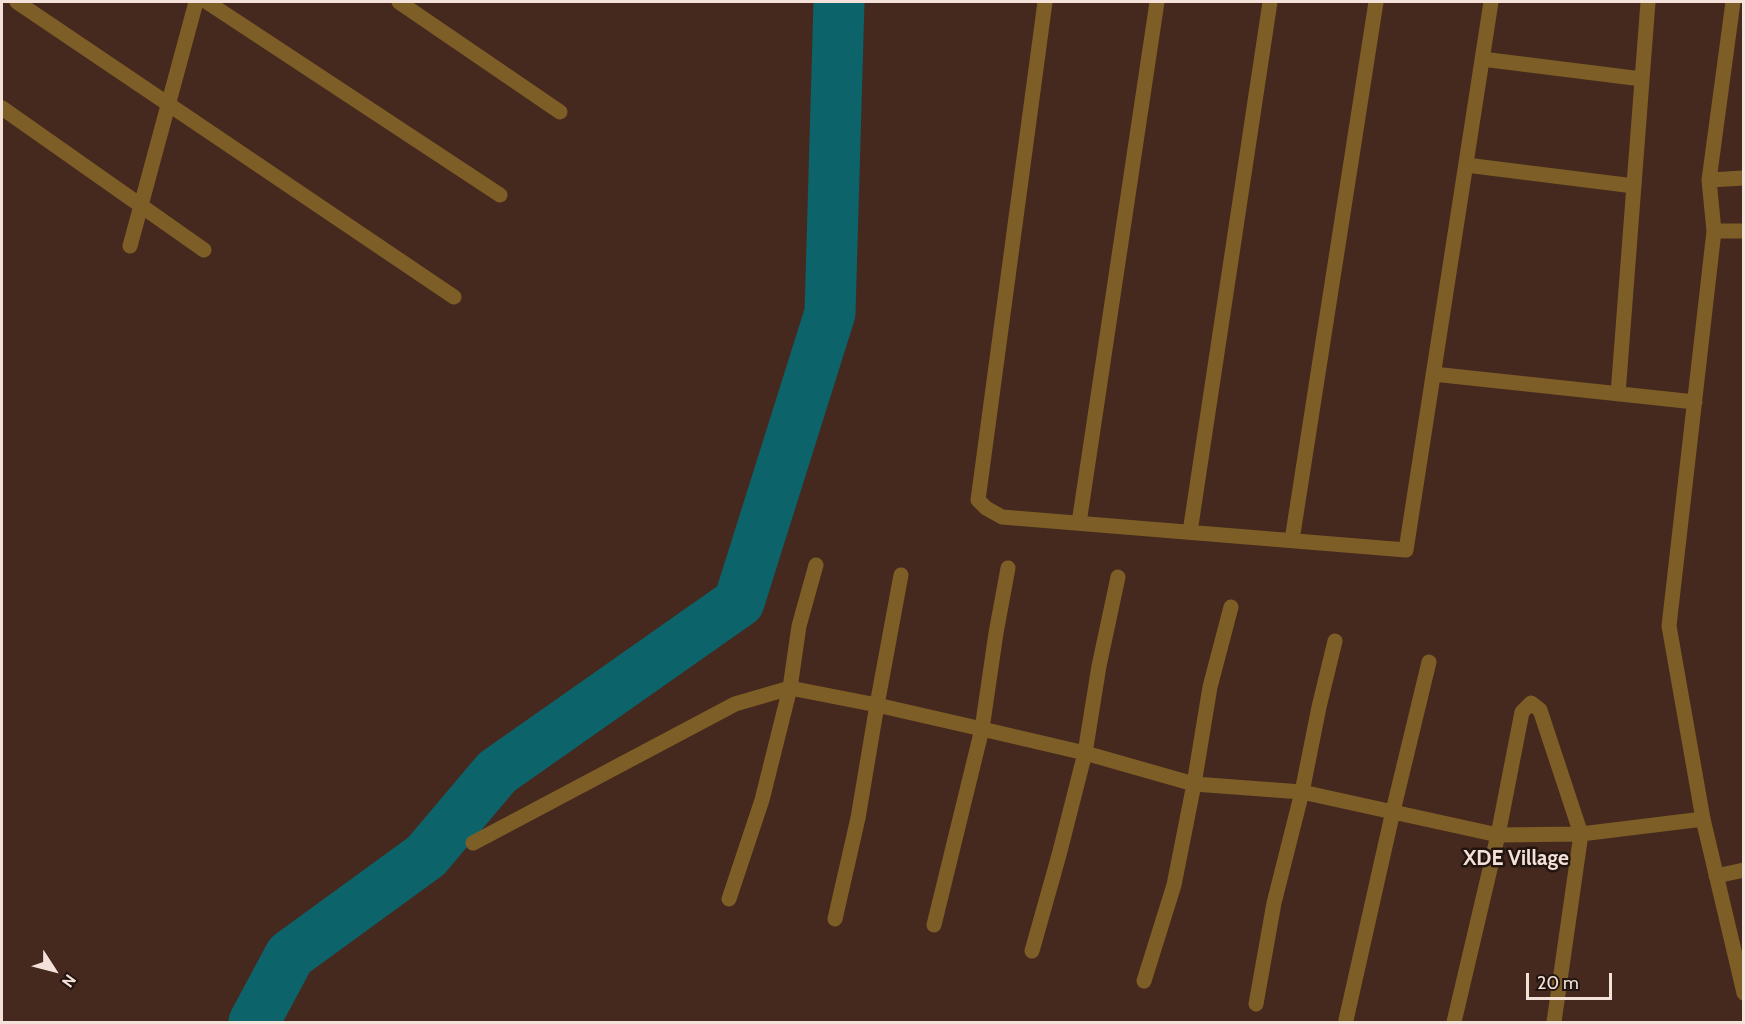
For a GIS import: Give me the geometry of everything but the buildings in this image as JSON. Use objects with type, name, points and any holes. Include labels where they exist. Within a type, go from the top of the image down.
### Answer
[{"type":"street","points":[[17,2],[454,297]]},
{"type":"street","points":[[130,246],[196,2]]},
{"type":"street","points":[[207,2],[500,195]]},
{"type":"street","points":[[399,2],[560,112]]},
{"type":"street","points":[[1045,2],[978,500],[986,508],[1002,517],[1406,550],[1491,2]]},
{"type":"street","points":[[1079,523],[1157,2]]},
{"type":"street","points":[[1191,532],[1270,2]]},
{"type":"street","points":[[1292,540],[1376,2]]},
{"type":"street","points":[[1618,394],[1648,2]]},
{"type":"street","points":[[1733,2],[1709,180],[1714,231],[1669,626],[1703,819],[1743,993]]},
{"type":"street","points":[[1482,59],[1642,79]]},
{"type":"street","points":[[2,108],[204,250]]},
{"type":"street","points":[[1466,165],[1634,186]]},
{"type":"street","points":[[1709,180],[1743,178]]},
{"type":"street","points":[[1714,231],[1743,231]]},
{"type":"street","points":[[1433,374],[1695,402]]},
{"type":"street","points":[[729,899],[762,800],[790,688],[799,626],[816,565]]},
{"type":"street","points":[[934,925],[982,729],[1008,568]]},
{"type":"street","points":[[835,919],[858,818],[902,575]]},
{"type":"street","points":[[1032,951],[1085,753],[1099,666],[1118,578]]},
{"type":"street","points":[[1144,981],[1174,885],[1210,687],[1231,607]]},
{"type":"street","points":[[1256,1004],[1274,903],[1302,792],[1335,641]]},
{"type":"street","points":[[1346,1020],[1429,663]]},
{"type":"street","points":[[473,843],[735,704],[790,688],[877,705],[1085,753],[1194,784],[1302,792],[1498,835],[1581,834],[1703,819]]},
{"type":"street","points":[[1454,1023],[1498,835],[1522,712],[1531,704],[1540,710],[1581,834],[1554,1023]]},
{"type":"street","points":[[1716,876],[1743,870]]},
{"type":"waterway","points":[[254,1022],[290,955],[426,856],[497,772],[739,602],[830,313],[839,2]]},
{"type":"district","name":"XDE Village","points":[[1516,859]]}]
